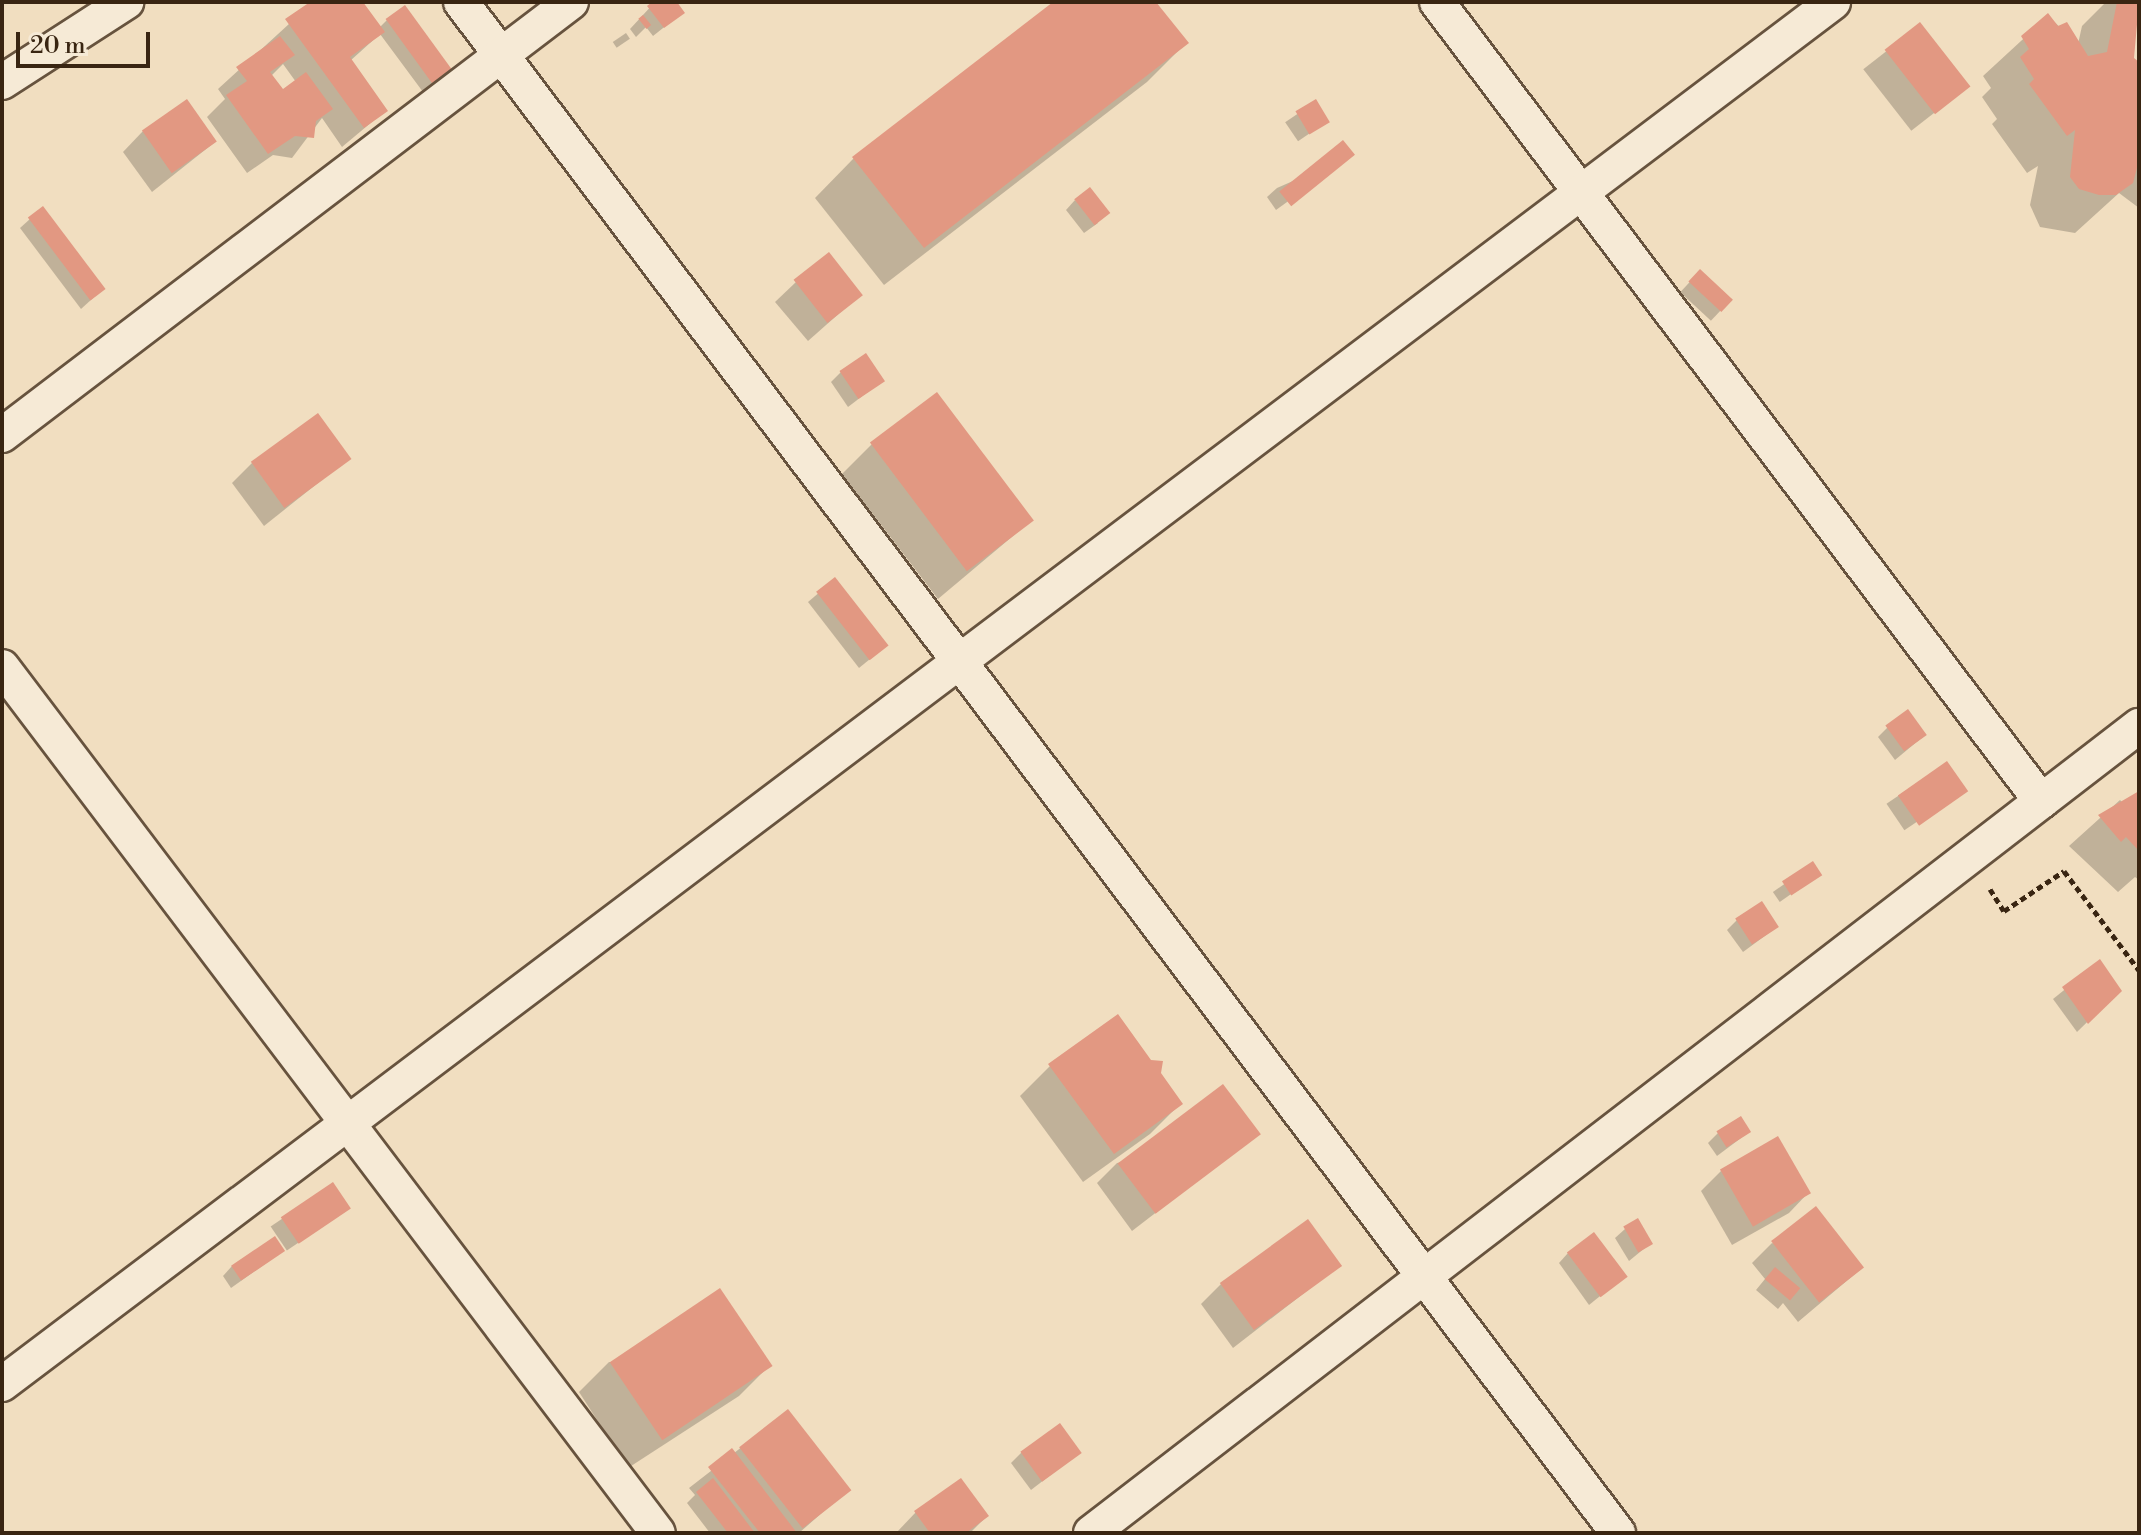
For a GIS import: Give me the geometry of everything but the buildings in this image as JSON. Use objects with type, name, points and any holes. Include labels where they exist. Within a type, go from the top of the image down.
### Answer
[{"type":"street","points":[[2,82],[126,2]]},
{"type":"street","points":[[461,2],[1618,1533]]},
{"type":"street","points":[[2,435],[571,2]]},
{"type":"street","points":[[1437,2],[2041,801]]},
{"type":"street","points":[[2,1384],[1833,2]]},
{"type":"street","points":[[2,667],[658,1533]]},
{"type":"street","points":[[1091,1533],[2139,726]]},
{"type":"path","points":[[1969,857],[2004,911],[2064,871],[2139,970]]}]
